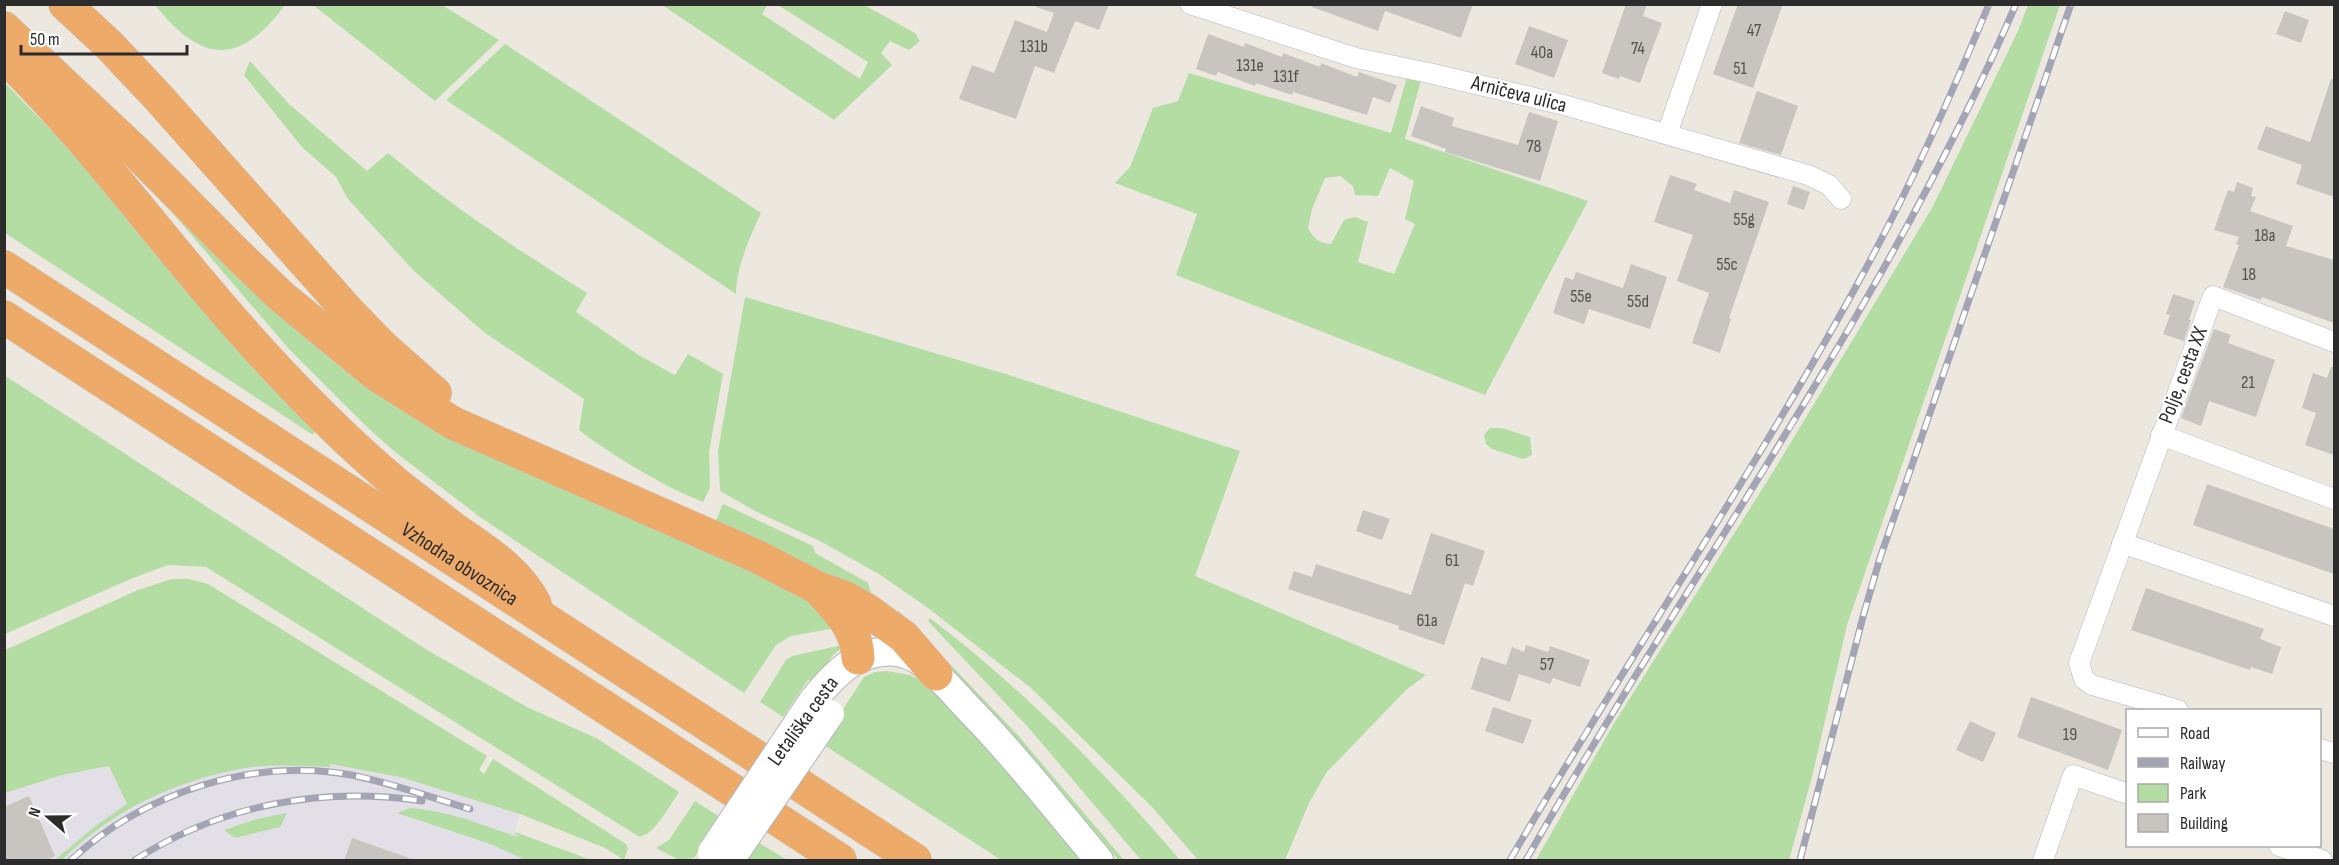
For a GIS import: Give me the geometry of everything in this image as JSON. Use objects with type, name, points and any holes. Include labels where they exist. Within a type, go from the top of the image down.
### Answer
[{"type":"highway","points":[[65,4],[158,97],[348,311],[382,346],[453,405],[576,477]]},
{"type":"highway","points":[[4,28],[137,153],[267,282],[355,357],[403,392],[453,423],[758,557],[818,588],[844,597],[867,610],[904,637],[936,674]]},
{"type":"highway","points":[[4,56],[86,143],[215,300],[279,373],[318,413],[393,481],[503,563],[522,583],[543,619]]},
{"type":"highway","name":"Vzhodna obvoznica","points":[[4,267],[915,861]]},
{"type":"highway","name":"Vzhodna obvoznica","points":[[4,317],[840,861]]},
{"type":"highway","points":[[818,588],[848,622],[856,641],[858,658]]},
{"type":"main road","name":"Letališka cesta","points":[[716,858],[821,708],[834,676],[858,658],[875,653],[903,653],[917,659],[936,674],[984,724],[1100,861]]},
{"type":"street","name":"Arničeva ulica","points":[[1190,4],[1356,58],[1564,105],[1808,175],[1829,185],[1840,199]]},
{"type":"street","points":[[1667,134],[1712,4]]},
{"type":"street","name":"Polje, cesta XX","points":[[2334,342],[2213,296],[2161,435],[2334,499]]},
{"type":"street","points":[[2161,435],[2079,663],[2084,679],[2092,685],[2171,709]]},
{"type":"street","points":[[2122,543],[2334,616]]},
{"type":"street","points":[[2043,861],[2073,775],[2126,794]]},
{"type":"street","points":[[2282,847],[2322,861]]},
{"type":"shaded area","points":[[330,764],[400,777],[520,814],[515,832],[536,860],[5,860],[4,793],[62,775],[109,766]]},
{"type":"green space","points":[[155,5],[285,5],[252,39],[236,47],[221,50],[205,47],[189,38]]},
{"type":"green space","points":[[313,5],[442,5],[499,40],[435,101]]},
{"type":"green space","points":[[662,5],[767,5],[762,14],[860,79],[868,62],[778,5],[864,5],[915,33],[920,41],[909,50],[890,41],[881,53],[892,65],[834,120]]},
{"type":"green space","points":[[2028,5],[2060,5],[1847,625],[1812,777],[1789,860],[1536,860],[1613,725],[1773,472],[1932,208],[2018,31]]},
{"type":"green space","points":[[505,44],[761,213],[741,263],[736,294],[446,100]]},
{"type":"green space","points":[[250,61],[289,104],[367,171],[388,153],[485,226],[587,293],[576,312],[637,354],[675,375],[688,354],[723,374],[709,452],[710,488],[703,502],[639,470],[579,430],[584,399],[485,333],[414,271],[348,199],[336,177],[302,147],[244,75]]},
{"type":"green space","points":[[1189,73],[1391,133],[1407,77],[1421,80],[1405,139],[1588,201],[1485,395],[1176,275],[1197,214],[1115,183],[1130,167],[1153,108],[1178,101]],"holes":[[[1390,168],[1414,181],[1405,219],[1415,224],[1394,274],[1358,262],[1368,222],[1355,217],[1344,220],[1331,244],[1317,239],[1308,228],[1312,209],[1325,178],[1340,176],[1353,186],[1355,195],[1378,196]]]},
{"type":"green space","points":[[4,82],[52,131],[315,431],[313,435],[5,233]]},
{"type":"green space","points":[[173,206],[271,302],[700,545],[821,607],[836,628],[791,636],[776,645],[744,693],[480,517],[395,452],[289,349],[170,210]]},
{"type":"green space","points":[[745,297],[1009,375],[1240,451],[1195,576],[1426,675],[1406,690],[1326,773],[1309,803],[1285,860],[1198,860],[1152,807],[1031,688],[928,608],[879,574],[820,541],[757,512],[720,491],[718,451]]},
{"type":"green space","points":[[4,375],[427,650],[527,707],[596,738],[679,792],[655,827],[643,836],[638,836],[206,567],[168,565],[5,634]]},
{"type":"green space","points":[[1490,428],[1502,428],[1530,437],[1532,455],[1523,459],[1492,449],[1486,444],[1484,435]]},
{"type":"green space","points":[[723,504],[813,546],[815,553],[868,583],[871,593],[869,604],[714,525]]},
{"type":"green space","points":[[172,579],[189,579],[208,584],[487,756],[479,770],[484,774],[493,759],[626,844],[628,848],[624,860],[605,848],[520,814],[400,777],[330,764],[330,767],[281,765],[252,767],[200,779],[174,788],[126,811],[82,842],[62,860],[55,860],[94,827],[127,804],[109,766],[62,775],[5,793],[5,650],[138,590]]},
{"type":"green space","points":[[891,610],[900,612],[1016,733],[1124,860],[1118,860],[1014,738]]},
{"type":"green space","points":[[930,618],[998,673],[1062,733],[1180,860],[1141,860],[1027,726],[928,621]]},
{"type":"green space","points":[[847,644],[834,654],[813,682],[808,680],[783,717],[760,702],[786,660],[792,656]]},
{"type":"green space","points":[[887,671],[910,675],[924,682],[985,744],[1083,860],[1001,860],[821,743],[864,677],[875,672]]},
{"type":"green space","points":[[695,801],[718,816],[699,844],[702,846],[694,858],[679,860],[656,848],[669,840]]},
{"type":"green space","points":[[410,808],[453,816],[518,837],[515,832],[591,860],[525,860],[493,845],[397,813]]},
{"type":"green space","points":[[287,813],[280,827],[235,838],[224,830],[257,819]]},
{"type":"green space","points":[[756,841],[787,860],[743,860]]},
{"type":"building","points":[[1036,4],[1109,4],[1099,30],[1075,21],[1054,73],[1035,66],[1016,119],[959,99],[972,65],[994,73],[1015,20],[1047,32],[1054,13],[1036,7]]},
{"type":"building","points":[[1312,4],[1473,4],[1461,38],[1385,11],[1378,31],[1312,7]]},
{"type":"building","points":[[1626,4],[1647,4],[1643,16],[1662,23],[1640,83],[1602,73]]},
{"type":"building","points":[[1738,4],[1783,4],[1753,88],[1713,74]]},
{"type":"building","points":[[2285,11],[2309,20],[2301,43],[2276,34]]},
{"type":"building","points":[[1529,26],[1568,40],[1554,78],[1515,64]]},
{"type":"building","points":[[1208,34],[1244,47],[1245,43],[1282,57],[1283,53],[1320,67],[1321,63],[1357,77],[1359,72],[1397,85],[1390,103],[1373,97],[1367,115],[1293,92],[1292,95],[1256,83],[1255,86],[1218,72],[1216,76],[1196,69]]},
{"type":"building","points":[[2331,79],[2334,80],[2334,197],[2296,184],[2302,165],[2257,149],[2266,126],[2310,142]]},
{"type":"building","points":[[1757,91],[1798,106],[1781,155],[1739,143]]},
{"type":"building","points":[[1421,106],[1454,118],[1452,126],[1518,145],[1529,112],[1558,121],[1540,181],[1445,152],[1446,149],[1411,136]]},
{"type":"building","points":[[1670,175],[1697,184],[1694,190],[1730,203],[1734,190],[1769,202],[1729,318],[1731,319],[1720,353],[1692,343],[1709,293],[1677,281],[1693,235],[1654,222]]},
{"type":"building","points":[[2237,182],[2253,188],[2251,196],[2256,197],[2250,211],[2293,226],[2286,246],[2334,260],[2334,323],[2262,297],[2261,300],[2223,287],[2239,245],[2236,244],[2239,237],[2214,230],[2228,190],[2234,192]]},
{"type":"building","points":[[1793,186],[1810,192],[1804,210],[1787,204]]},
{"type":"building","points":[[1631,264],[1667,277],[1650,329],[1589,309],[1584,324],[1553,313],[1565,277],[1573,280],[1576,272],[1623,288]]},
{"type":"building","points":[[2173,294],[2195,301],[2184,341],[2163,334],[2170,315],[2166,314]]},
{"type":"building","points":[[2214,329],[2231,335],[2228,343],[2275,360],[2256,417],[2209,401],[2201,426],[2181,418]]},
{"type":"building","points":[[2331,367],[2334,367],[2334,455],[2305,445],[2316,413],[2302,408],[2313,373],[2327,378]]},
{"type":"building","points":[[2207,484],[2334,529],[2334,574],[2193,525]]},
{"type":"building","points":[[1363,510],[1390,519],[1382,540],[1356,531]]},
{"type":"building","points":[[1431,533],[1485,551],[1473,586],[1465,583],[1444,645],[1398,629],[1399,626],[1288,589],[1294,571],[1312,577],[1316,564],[1411,595]]},
{"type":"building","points":[[2146,588],[2264,629],[2260,639],[2281,647],[2272,674],[2251,667],[2250,670],[2131,630]]},
{"type":"building","points":[[1526,645],[1548,652],[1550,646],[1590,660],[1580,687],[1553,678],[1550,684],[1519,674],[1510,702],[1471,689],[1481,657],[1506,665],[1512,647],[1524,652]]},
{"type":"building","points":[[2031,697],[2122,730],[2108,770],[2017,737]]},
{"type":"building","points":[[1493,707],[1532,720],[1523,744],[1485,731]]},
{"type":"building","points":[[1970,721],[1996,733],[1983,762],[1956,750]]},
{"type":"building","points":[[29,796],[55,856],[45,861],[4,861],[4,807]]},
{"type":"building","points":[[352,838],[409,858],[408,861],[344,861]]},
{"type":"railway","points":[[1510,860],[1818,355],[1859,281],[1928,145],[1989,4]]},
{"type":"railway","points":[[1526,860],[1652,648],[1783,439],[1846,333],[1907,226],[1964,117],[2016,4]]},
{"type":"railway","points":[[1800,860],[1880,558],[2071,4]]},
{"type":"railway","points":[[71,860],[100,836],[166,799],[238,776],[276,771],[314,771],[351,775],[470,809]]},
{"type":"railway","points":[[135,860],[202,825],[273,804],[347,796],[422,801]]}]
